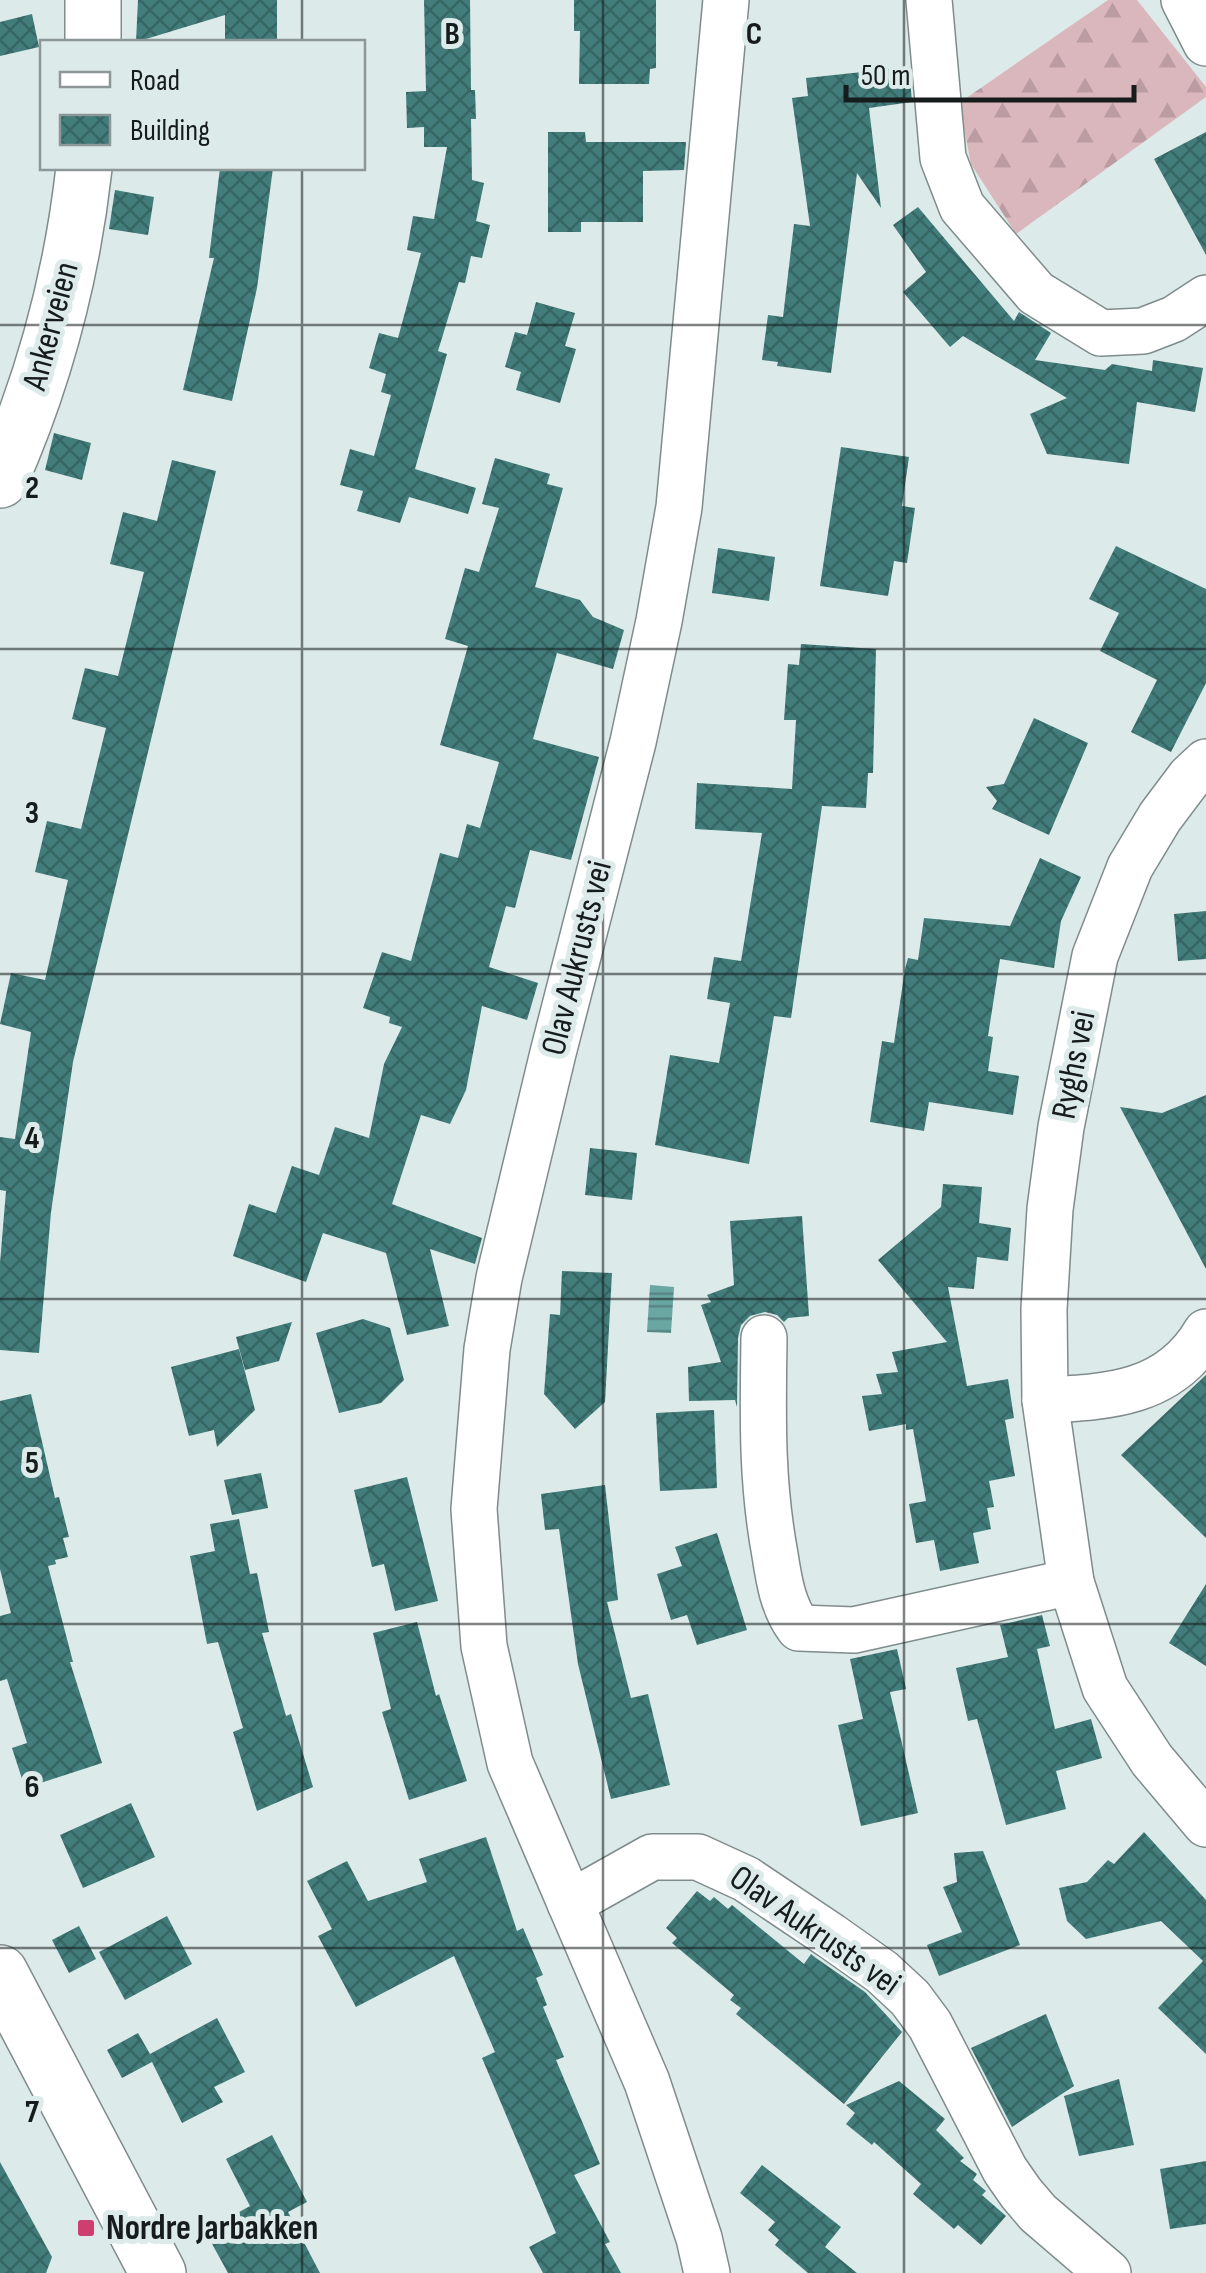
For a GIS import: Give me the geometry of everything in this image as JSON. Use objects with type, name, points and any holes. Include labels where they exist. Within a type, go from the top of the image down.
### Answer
[{"type":"main road","points":[[93,0],[93,40]]},
{"type":"main road","name":"Ankerveien","points":[[0,480],[20,436],[45,358],[73,240],[84,170]]},
{"type":"main road","points":[[0,1973],[158,2273]]},
{"type":"street","name":"Olav Aukrusts vei","points":[[707,2273],[647,2082],[510,1763],[494,1702],[477,1577],[474,1509],[487,1349],[499,1278],[633,742],[679,507],[726,0]]},
{"type":"street","points":[[929,0],[942,158],[962,207],[1036,293],[1101,332],[1142,331],[1174,318],[1206,298]]},
{"type":"street","points":[[1184,0],[1206,43]]},
{"type":"street","name":"Ryghs vei","points":[[1206,762],[1160,816],[1130,867],[1095,956],[1061,1127],[1050,1209],[1044,1310],[1045,1400],[1071,1582],[1105,1688],[1152,1760],[1206,1824]]},
{"type":"street","points":[[1045,1400],[1135,1391],[1179,1366],[1196,1350],[1206,1332]]},
{"type":"street","points":[[764,1338],[764,1487],[785,1602],[799,1628],[854,1630],[1071,1582]]},
{"type":"street","name":"Olav Aukrusts vei","points":[[570,1902],[652,1858],[698,1856],[746,1879],[831,1936],[882,1972],[910,1998],[930,2025],[1021,2194],[1108,2273]]},
{"type":"green space","points":[[1108,0],[1137,0],[1206,87],[1206,97],[1016,234],[971,164],[959,103]]},
{"type":"water","points":[[650,1285],[674,1287],[671,1333],[647,1332]]},
{"type":"building","points":[[138,0],[277,0],[277,40],[225,40],[225,15],[136,40]]},
{"type":"building","points":[[424,0],[470,0],[471,90],[475,90],[476,119],[471,119],[472,180],[484,183],[476,221],[490,225],[482,258],[471,256],[465,283],[459,282],[438,351],[447,354],[415,469],[476,488],[468,514],[409,497],[400,523],[357,511],[363,491],[340,485],[350,449],[374,456],[391,395],[381,392],[386,374],[369,368],[379,333],[398,338],[421,253],[407,250],[413,216],[434,219],[447,147],[424,147],[424,127],[407,128],[406,92],[426,91]]},
{"type":"building","points":[[574,0],[656,0],[656,68],[650,69],[649,84],[579,84],[580,31],[574,31]]},
{"type":"building","points":[[32,14],[39,47],[0,56],[0,22]]},
{"type":"building","points":[[909,67],[912,102],[869,108],[881,208],[857,173],[831,373],[777,366],[778,362],[762,360],[768,315],[783,317],[794,224],[810,226],[792,98],[808,96],[806,78]]},
{"type":"building","points":[[548,132],[585,132],[586,142],[686,142],[684,170],[643,171],[643,222],[581,222],[581,232],[548,232]]},
{"type":"building","points":[[1206,132],[1206,255],[1154,159]]},
{"type":"building","points":[[220,170],[273,170],[257,288],[232,401],[183,390],[214,258],[209,258]]},
{"type":"building","points":[[115,190],[154,197],[148,235],[109,229]]},
{"type":"building","points":[[918,207],[1014,321],[1019,312],[1051,333],[1035,360],[1105,370],[1112,364],[1152,371],[1153,360],[1203,368],[1195,412],[1137,402],[1129,464],[1047,454],[1030,414],[1067,398],[963,336],[950,347],[903,292],[926,272],[893,225]]},
{"type":"building","points":[[536,302],[575,313],[565,346],[576,349],[560,403],[516,390],[521,372],[505,367],[515,332],[527,335]]},
{"type":"building","points":[[54,433],[91,443],[82,480],[45,470]]},
{"type":"building","points":[[841,447],[909,457],[902,506],[915,508],[907,563],[894,561],[888,596],[820,586]]},
{"type":"building","points":[[495,458],[550,474],[547,484],[563,488],[535,587],[580,600],[593,617],[624,630],[613,669],[557,653],[533,739],[599,757],[571,860],[530,850],[515,908],[506,906],[489,967],[538,983],[527,1020],[482,1006],[466,1090],[450,1124],[421,1115],[392,1204],[482,1238],[475,1264],[430,1249],[449,1326],[407,1335],[386,1253],[323,1233],[306,1282],[233,1256],[249,1204],[276,1213],[292,1166],[319,1175],[335,1127],[369,1138],[384,1064],[402,1027],[389,1023],[390,1017],[363,1008],[382,952],[411,961],[440,853],[458,858],[467,824],[480,828],[499,762],[440,745],[468,646],[445,639],[465,568],[479,572],[499,508],[482,504]]},
{"type":"building","points":[[172,460],[216,471],[73,1062],[51,1212],[39,1353],[0,1350],[0,1263],[6,1191],[0,1190],[0,1137],[15,1139],[31,1032],[0,1024],[11,973],[45,980],[68,880],[35,872],[47,821],[81,829],[106,728],[72,719],[85,668],[118,676],[144,572],[110,564],[123,512],[157,521]]},
{"type":"building","points":[[1116,546],[1206,589],[1206,683],[1171,752],[1131,732],[1157,680],[1100,651],[1119,613],[1089,599]]},
{"type":"building","points":[[718,548],[775,557],[769,601],[712,593]]},
{"type":"building","points":[[801,644],[876,649],[873,773],[868,773],[866,808],[822,806],[791,1018],[774,1016],[749,1164],[655,1145],[670,1055],[719,1063],[730,1003],[707,999],[714,957],[741,961],[762,833],[695,829],[697,783],[792,789],[796,720],[784,720],[788,664],[799,665]]},
{"type":"building","points":[[1034,718],[1088,743],[1049,835],[992,809],[997,801],[986,787],[1004,784]]},
{"type":"building","points":[[1040,858],[1081,877],[1061,921],[1054,968],[1000,959],[988,1036],[993,1037],[988,1071],[1019,1076],[1013,1115],[929,1102],[924,1131],[870,1122],[882,1041],[894,1043],[905,969],[908,958],[918,960],[924,918],[1010,926]]},
{"type":"building","points":[[1206,911],[1206,959],[1178,961],[1174,914]]},
{"type":"building","points":[[1206,1095],[1206,1269],[1120,1107],[1162,1113]]},
{"type":"building","points":[[590,1148],[637,1153],[632,1200],[585,1195]]},
{"type":"building","points":[[943,1184],[982,1187],[979,1223],[1011,1228],[1008,1261],[977,1257],[974,1289],[948,1287],[967,1386],[1008,1379],[1014,1418],[1005,1420],[1015,1476],[989,1481],[994,1507],[987,1508],[991,1529],[973,1533],[979,1563],[940,1571],[934,1540],[916,1543],[909,1504],[926,1501],[913,1429],[906,1430],[906,1424],[869,1431],[862,1396],[882,1394],[876,1374],[898,1372],[892,1352],[947,1342],[878,1260],[941,1207]]},
{"type":"building","points":[[802,1216],[809,1316],[784,1322],[765,1312],[750,1316],[741,1325],[738,1338],[737,1407],[735,1400],[689,1401],[688,1367],[721,1362],[701,1305],[711,1302],[707,1295],[734,1285],[730,1221]]},
{"type":"building","points":[[562,1271],[612,1273],[605,1402],[575,1429],[544,1394],[550,1314],[560,1315]]},
{"type":"building","points":[[363,1319],[390,1328],[404,1380],[381,1403],[339,1413],[316,1333]]},
{"type":"building","points":[[292,1322],[279,1361],[245,1370],[236,1337]]},
{"type":"building","points":[[239,1349],[255,1410],[217,1447],[214,1430],[189,1436],[171,1367]]},
{"type":"building","points":[[1206,1375],[1206,1538],[1121,1455]]},
{"type":"building","points":[[31,1394],[55,1498],[59,1497],[69,1537],[63,1538],[68,1557],[48,1566],[70,1662],[102,1763],[25,1788],[12,1748],[27,1743],[7,1679],[0,1681],[0,1616],[11,1613],[0,1569],[0,1401]]},
{"type":"building","points":[[714,1410],[717,1488],[660,1491],[656,1413]]},
{"type":"building","points":[[261,1473],[268,1508],[232,1515],[224,1480]]},
{"type":"building","points":[[407,1477],[438,1601],[395,1611],[384,1564],[372,1567],[354,1490]]},
{"type":"building","points":[[605,1485],[618,1600],[607,1602],[631,1698],[648,1694],[670,1785],[611,1799],[578,1664],[559,1529],[545,1530],[541,1494]]},
{"type":"building","points":[[239,1519],[250,1574],[257,1573],[269,1632],[262,1633],[286,1716],[291,1714],[313,1787],[257,1811],[233,1732],[243,1728],[218,1642],[207,1644],[190,1556],[215,1551],[210,1524]]},
{"type":"building","points":[[717,1533],[747,1630],[697,1645],[687,1615],[671,1620],[657,1574],[682,1566],[675,1547]]},
{"type":"building","points":[[1206,1584],[1206,1666],[1169,1643]]},
{"type":"building","points":[[1042,1615],[1050,1646],[1037,1649],[1055,1729],[1091,1719],[1102,1758],[1056,1771],[1066,1809],[1006,1825],[977,1719],[968,1721],[956,1668],[1008,1657],[1000,1625]]},
{"type":"building","points":[[417,1622],[436,1696],[439,1694],[467,1781],[409,1800],[382,1712],[391,1709],[373,1633]]},
{"type":"building","points":[[897,1649],[906,1689],[890,1692],[918,1813],[861,1826],[838,1725],[863,1719],[850,1659]]},
{"type":"building","points":[[131,1803],[155,1857],[83,1888],[60,1835]]},
{"type":"building","points":[[1144,1832],[1206,1900],[1206,2054],[1158,2008],[1203,1961],[1161,1921],[1086,1939],[1067,1921],[1059,1888],[1087,1882],[1108,1860],[1114,1864]]},
{"type":"building","points":[[486,1837],[517,1931],[523,1928],[543,1975],[536,1978],[547,2005],[543,2007],[564,2057],[556,2060],[600,2164],[574,2175],[610,2242],[605,2244],[621,2273],[543,2273],[529,2247],[556,2233],[482,2058],[495,2052],[454,1956],[356,2007],[318,1936],[332,1929],[307,1881],[347,1861],[368,1901],[427,1882],[419,1859]]},
{"type":"building","points":[[983,1851],[1020,1945],[939,1976],[927,1945],[962,1932],[943,1887],[957,1882],[954,1853]]},
{"type":"building","points":[[697,1891],[710,1901],[714,1897],[728,1909],[732,1905],[804,1964],[811,1954],[865,1992],[902,2032],[844,2104],[736,2014],[741,2008],[730,2000],[734,1995],[672,1943],[677,1938],[666,1928]]},
{"type":"building","points":[[167,1916],[192,1964],[125,2000],[99,1952]]},
{"type":"building","points":[[79,1926],[96,1959],[69,1973],[52,1940]]},
{"type":"building","points":[[1046,2014],[1074,2086],[1012,2127],[971,2048]]},
{"type":"building","points":[[217,2018],[245,2072],[214,2087],[223,2102],[182,2123],[152,2062],[122,2078],[107,2050],[138,2033],[150,2054]]},
{"type":"building","points":[[1119,2079],[1134,2145],[1079,2156],[1064,2096]]},
{"type":"building","points":[[899,2081],[945,2119],[936,2130],[964,2158],[960,2161],[977,2174],[973,2180],[986,2191],[982,2195],[1006,2216],[981,2245],[958,2225],[954,2229],[913,2194],[921,2184],[874,2142],[872,2145],[846,2124],[855,2113],[846,2105]]},
{"type":"building","points":[[272,2135],[307,2202],[288,2212],[320,2273],[228,2273],[205,2231],[250,2206],[226,2159]]},
{"type":"building","points":[[1206,2161],[1206,2224],[1170,2229],[1160,2169]]},
{"type":"building","points":[[0,2162],[52,2257],[46,2273],[0,2273]]},
{"type":"building","points":[[762,2165],[841,2227],[825,2247],[857,2273],[808,2273],[775,2245],[779,2240],[768,2230],[775,2222],[740,2193]]},
{"type":"place","name":"Nordre Jarbakken","points":[[86,2228]]}]
